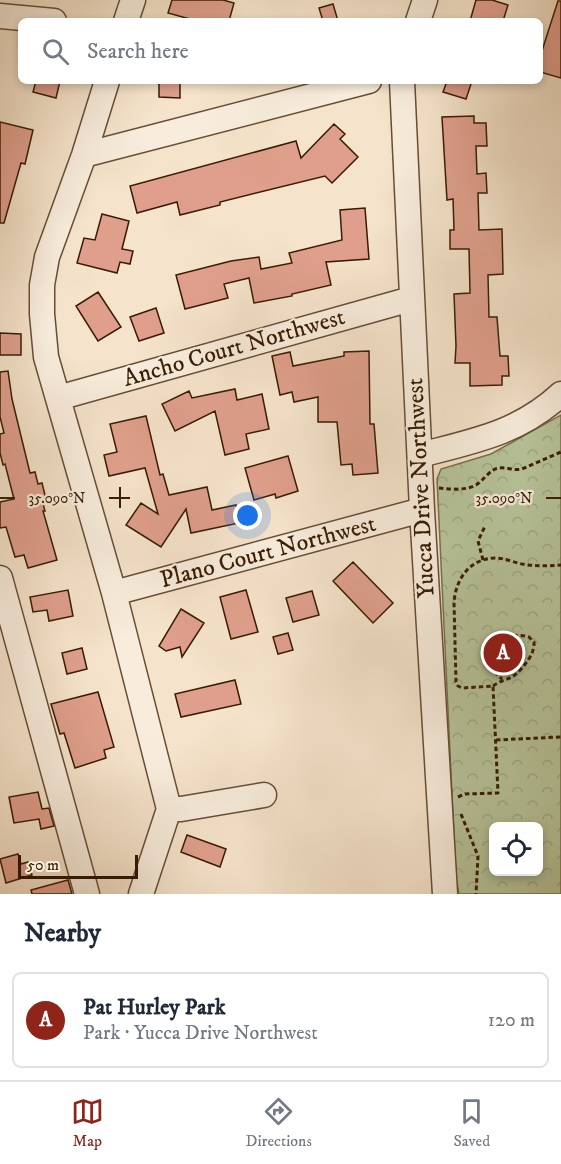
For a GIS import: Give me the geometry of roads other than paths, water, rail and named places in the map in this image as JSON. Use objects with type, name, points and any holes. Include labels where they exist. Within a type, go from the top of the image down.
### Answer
[{"type":"street","points":[[127,18],[133,0]]},
{"type":"street","points":[[419,18],[425,0]]},
{"type":"street","points":[[0,16],[22,18]]},
{"type":"street","points":[[106,84],[84,155],[48,256],[42,285],[42,314],[46,357],[114,593],[169,809],[141,894]]},
{"type":"street","points":[[84,155],[357,84]]},
{"type":"street","name":"Yucca Drive Northwest","points":[[402,84],[422,510],[445,894]]},
{"type":"street","name":"Ancho Court Northwest","points":[[58,398],[411,299]]},
{"type":"street","points":[[420,455],[485,439],[521,424],[561,394]]},
{"type":"street","name":"Plano Court Northwest","points":[[114,593],[422,510]]},
{"type":"street","points":[[0,578],[87,894]]},
{"type":"street","points":[[169,809],[264,795]]},
{"type":"place","name":"Pat Hurley Park","points":[[503,653]]}]
